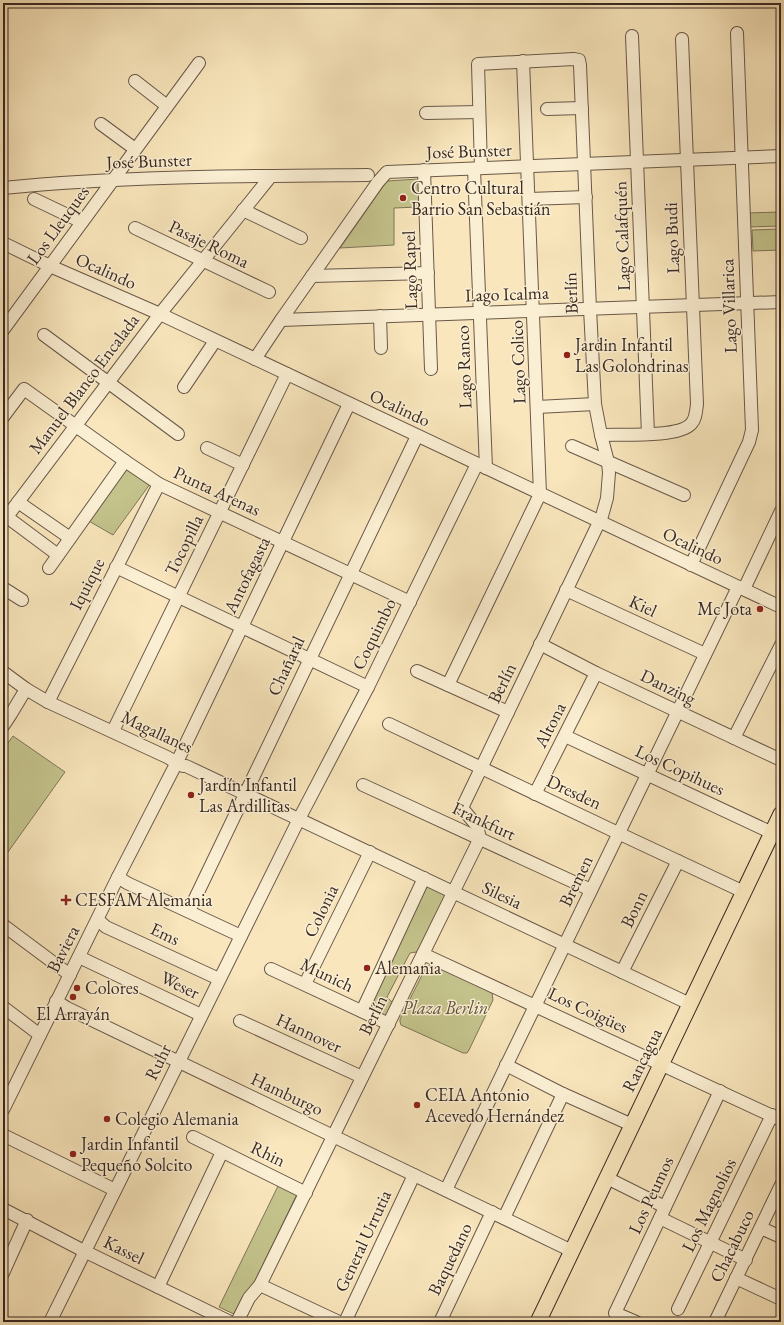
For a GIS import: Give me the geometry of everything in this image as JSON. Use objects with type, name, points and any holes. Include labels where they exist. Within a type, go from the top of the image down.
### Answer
[{"type":"main road","name":"Rancagua","points":[[538,1322],[744,892],[777,835],[781,814]]},
{"type":"street","name":"Lago Villarica","points":[[691,565],[751,437],[752,430],[736,33]]},
{"type":"street","name":"Lago Calafquén","points":[[632,36],[648,434]]},
{"type":"street","name":"Lago Budi","points":[[648,434],[682,430],[692,423],[696,416],[697,404],[682,38]]},
{"type":"street","name":"Berlín","points":[[237,1322],[249,1298],[260,1285],[480,838],[477,826],[462,808],[599,521],[608,498],[608,462],[595,404],[579,60],[523,61]]},
{"type":"street","name":"Lago Ranco","points":[[482,466],[477,168],[479,112],[478,64],[523,61]]},
{"type":"street","name":"Lago Colico","points":[[523,61],[540,494]]},
{"type":"street","name":"Los Lleuques","points":[[3,330],[199,63]]},
{"type":"street","points":[[135,82],[167,106]]},
{"type":"street","points":[[546,109],[582,108]]},
{"type":"street","points":[[426,113],[479,112]]},
{"type":"street","points":[[101,124],[135,149]]},
{"type":"street","name":"José Bunster","points":[[255,360],[281,320],[378,182],[387,172],[781,156]]},
{"type":"street","name":"Lago Rapel","points":[[424,170],[431,368]]},
{"type":"street","name":"José Bunster","points":[[3,188],[113,180],[368,175]]},
{"type":"street","name":"Manuel Blanco Encalada","points":[[4,518],[18,502],[160,314],[271,176]]},
{"type":"street","points":[[529,199],[586,197]]},
{"type":"street","points":[[34,199],[82,222]]},
{"type":"street","points":[[243,210],[301,238]]},
{"type":"street","name":"Pasaje Roma","points":[[134,228],[269,292]]},
{"type":"street","name":"Ocalindo","points":[[4,245],[160,314],[781,607]]},
{"type":"street","points":[[312,276],[428,273]]},
{"type":"street","name":"Lago Icalma","points":[[281,320],[781,302]]},
{"type":"street","points":[[380,316],[381,348]]},
{"type":"street","points":[[44,335],[178,434]]},
{"type":"street","points":[[184,387],[215,341]]},
{"type":"street","name":"Tocopilla","points":[[113,731],[287,374]]},
{"type":"street","name":"Punta Arenas","points":[[3,417],[24,389],[124,461],[159,484],[410,602]]},
{"type":"street","name":"Antofagasta","points":[[177,762],[349,404]]},
{"type":"street","points":[[537,407],[595,404]]},
{"type":"street","points":[[601,435],[648,434]]},
{"type":"street","name":"Chañaral","points":[[189,911],[417,436]]},
{"type":"street","points":[[572,446],[684,495]]},
{"type":"street","points":[[207,448],[242,465]]},
{"type":"street","points":[[48,568],[124,461]]},
{"type":"street","name":"Coquimbo","points":[[299,819],[368,687],[410,602],[482,466]]},
{"type":"street","name":"Iquique","points":[[48,702],[159,484]]},
{"type":"street","points":[[448,684],[540,494]]},
{"type":"street","points":[[18,502],[70,538]]},
{"type":"street","name":"Bremen","points":[[446,1190],[705,654],[781,511]]},
{"type":"street","points":[[4,518],[58,555]]},
{"type":"street","points":[[116,568],[368,687]]},
{"type":"street","points":[[3,588],[22,600]]},
{"type":"street","name":"Kiel","points":[[566,590],[705,654]]},
{"type":"street","name":"Danzing","points":[[540,644],[677,712],[781,760]]},
{"type":"street","points":[[734,738],[781,645]]},
{"type":"street","points":[[417,670],[508,712]]},
{"type":"street","name":"Magallanes","points":[[3,672],[26,690],[48,702],[299,819]]},
{"type":"street","name":"Altona","points":[[536,794],[596,673]]},
{"type":"street","points":[[3,726],[7,711],[26,690]]},
{"type":"street","name":"Dresden","points":[[389,724],[744,892]]},
{"type":"street","name":"Los Copihues","points":[[565,736],[777,835]]},
{"type":"street","name":"Baviera","points":[[3,1110],[7,1092],[40,1035],[177,762]]},
{"type":"street","name":"Frankfurt","points":[[362,785],[591,890]]},
{"type":"street","name":"Silesia","points":[[299,819],[690,1004]]},
{"type":"street","name":"Ruhr","points":[[50,1322],[299,819]]},
{"type":"street","name":"Colonia","points":[[305,984],[370,852]]},
{"type":"street","name":"Bonn","points":[[622,972],[678,861]]},
{"type":"street","points":[[118,877],[127,883],[240,936]]},
{"type":"street","name":"Berlín","points":[[362,1011],[424,878]]},
{"type":"street","name":"Ems","points":[[98,920],[106,927],[219,979]]},
{"type":"street","points":[[3,925],[70,975]]},
{"type":"street","name":"Los Coigües","points":[[423,954],[776,1117]]},
{"type":"street","name":"Weser","points":[[79,957],[201,1015]]},
{"type":"street","name":"Munich","points":[[271,969],[389,1024]]},
{"type":"street","name":"Hamburgo","points":[[56,1002],[572,1251]]},
{"type":"street","points":[[3,1007],[40,1035]]},
{"type":"street","name":"Hannover","points":[[240,1021],[362,1077]]},
{"type":"street","points":[[506,1064],[563,1094],[632,1125]]},
{"type":"street","name":"Los Peumos","points":[[626,1319],[663,1212],[720,1091]]},
{"type":"street","points":[[504,1218],[563,1094]]},
{"type":"street","name":"Los Magnolios","points":[[678,1309],[776,1117]]},
{"type":"street","points":[[3,1135],[115,1190]]},
{"type":"street","name":"Rhin","points":[[193,1138],[306,1193]]},
{"type":"street","points":[[158,1287],[222,1152]]},
{"type":"street","name":"General Urrutia","points":[[345,1322],[414,1175]]},
{"type":"street","points":[[607,1178],[711,1242],[746,1260]]},
{"type":"street","name":"Chacabuco","points":[[715,1322],[781,1185]]},
{"type":"street","name":"Kassel","points":[[3,1209],[27,1220],[84,1251],[230,1322]]},
{"type":"street","name":"Baquedano","points":[[440,1322],[492,1212]]},
{"type":"street","points":[[3,1273],[27,1220]]},
{"type":"street","points":[[761,1228],[781,1237]]},
{"type":"street","points":[[736,1278],[781,1299]]},
{"type":"street","points":[[260,1285],[339,1322]]},
{"type":"green space","points":[[418,179],[419,207],[394,208],[394,245],[340,248],[387,181]]},
{"type":"green space","points":[[781,212],[781,226],[748,227],[747,213]]},
{"type":"green space","points":[[781,229],[781,250],[753,251],[752,230]]},
{"type":"green space","points":[[124,466],[150,484],[113,535],[87,520]]},
{"type":"green space","points":[[13,736],[65,772],[3,859],[3,750]]},
{"type":"green space","points":[[425,883],[447,894],[423,951],[410,953],[387,997],[396,1006],[389,1019],[369,1009]]},
{"type":"green space","name":"Plaza Berlin","points":[[435,965],[492,993],[493,1000],[467,1053],[463,1053],[401,1025],[400,1019],[426,967]]},
{"type":"green space","points":[[279,1184],[298,1192],[238,1316],[219,1307]]},
{"type":"place","name":"Centro Cultural Barrio San Sebastián","points":[[403,198]]},
{"type":"place","name":"Jardin Infantil Las Golondrinas","points":[[567,355]]},
{"type":"place","name":"Mc Jota","points":[[760,609]]},
{"type":"place","name":"Jardín Infantil Las Ardillitas","points":[[191,795]]},
{"type":"place","name":"CESFAM Alemania","points":[[66,900]]},
{"type":"place","name":"Alemania","points":[[367,968]]},
{"type":"place","name":"Colores","points":[[77,988]]},
{"type":"place","name":"El Arrayán","points":[[73,997]]},
{"type":"place","name":"CEIA Antonio Acevedo Hernández","points":[[417,1105]]},
{"type":"place","name":"Colegio Alemania","points":[[107,1119]]},
{"type":"place","name":"Jardin Infantil Pequeño Solcito","points":[[73,1154]]}]
